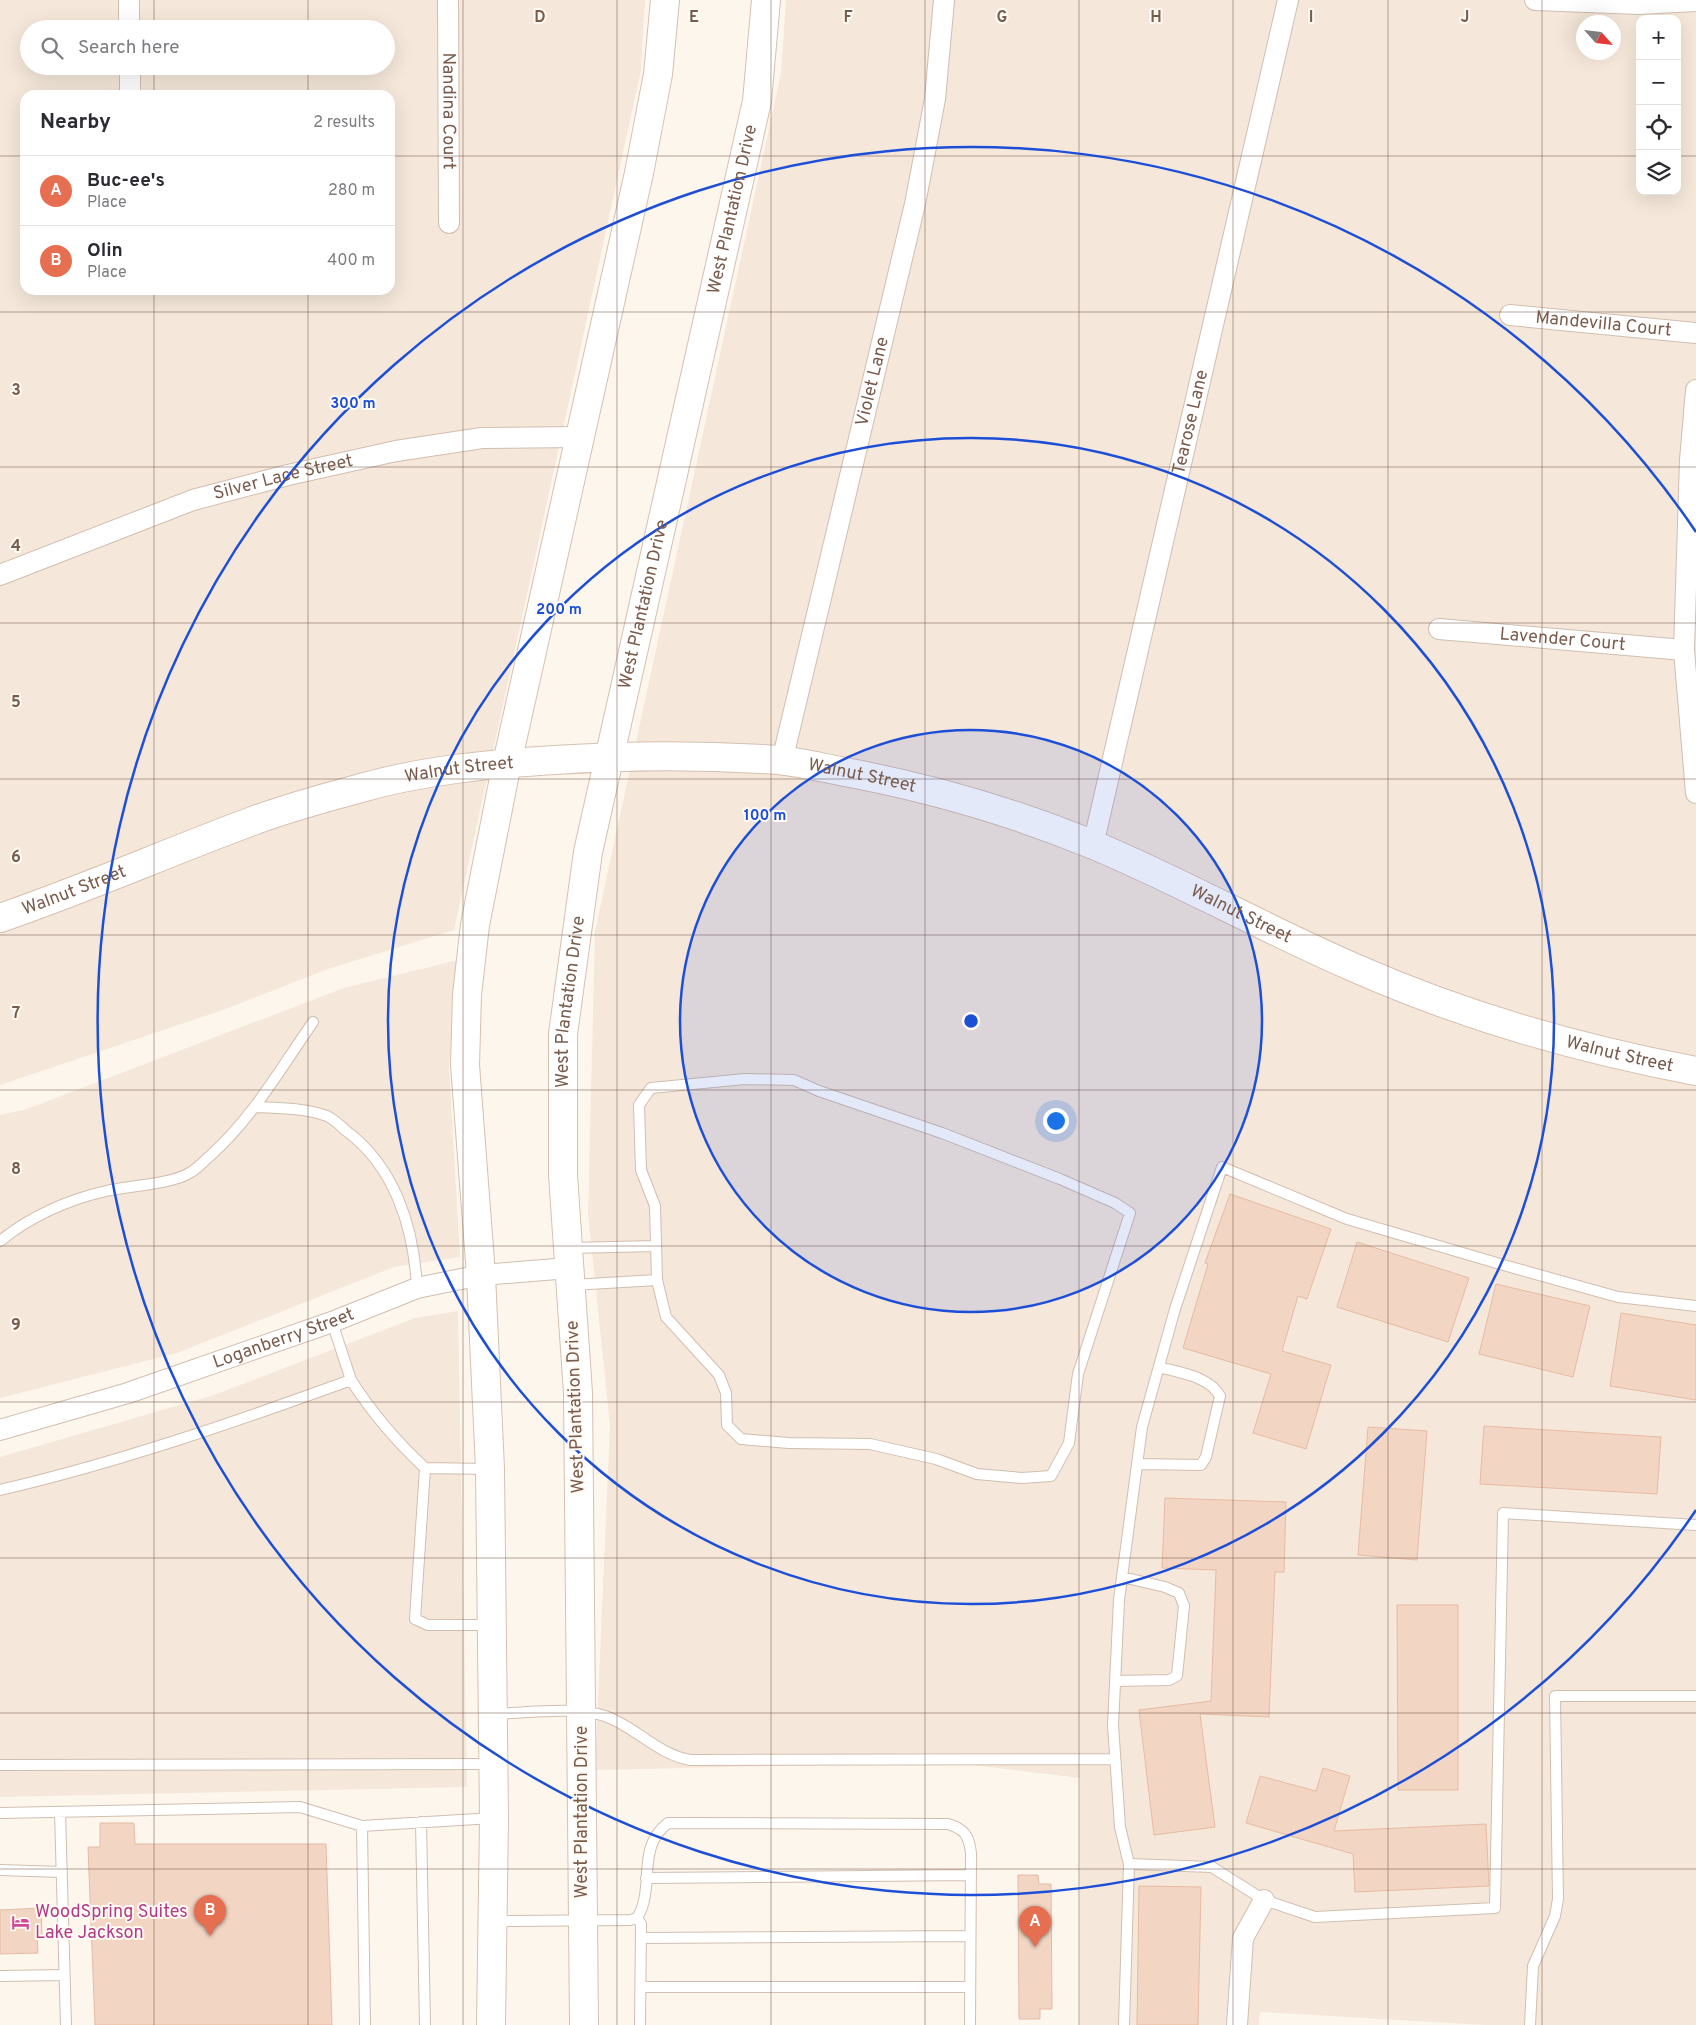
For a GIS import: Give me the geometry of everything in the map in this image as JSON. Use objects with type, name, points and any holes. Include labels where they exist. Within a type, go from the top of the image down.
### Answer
[{"type":"main road","points":[[491,2025],[494,1714],[490,1469],[480,1275],[465,1065],[467,995],[476,925],[507,763],[639,173],[658,74],[665,0]]},
{"type":"main road","name":"West Plantation Drive","points":[[584,2025],[578,1392],[563,1175],[563,1034],[588,852],[758,101],[766,0]]},
{"type":"main road","name":"Walnut Street","points":[[0,918],[39,905],[254,820],[364,787],[418,774],[507,763],[610,756],[782,761],[883,779],[963,799],[1093,845],[1153,871],[1262,926],[1422,995],[1521,1029],[1620,1056],[1696,1071]]},
{"type":"street","points":[[128,0],[129,20]]},
{"type":"street","name":"Nandina Court","points":[[448,0],[449,224]]},
{"type":"street","name":"Violet Lane","points":[[782,761],[914,204],[935,100],[944,0]]},
{"type":"street","name":"Tearose Lane","points":[[1093,845],[1288,0]]},
{"type":"street","points":[[1535,0],[1639,4],[1696,1]]},
{"type":"street","points":[[130,75],[130,90]]},
{"type":"street","name":"Mandevilla Court","points":[[1510,315],[1696,333]]},
{"type":"street","points":[[1696,390],[1690,460],[1684,650],[1696,793]]},
{"type":"street","name":"Silver Lace Street","points":[[0,575],[192,500],[288,475],[396,451],[482,438],[579,437]]},
{"type":"street","name":"Lavender Court","points":[[1439,629],[1684,650]]},
{"type":"street","name":"Loganberry Street","points":[[0,1430],[128,1394],[332,1322],[417,1288],[480,1275],[569,1267]]},
{"type":"street","points":[[1237,2025],[1243,1938],[1264,1900]]},
{"type":"lane","points":[[0,1241],[22,1223],[65,1204],[105,1191],[178,1178],[191,1173],[235,1133],[255,1107],[312,1022]]},
{"type":"lane","points":[[735,1079],[794,1080],[819,1091],[942,1133],[1060,1179],[1115,1203],[1130,1213],[1078,1374],[1069,1443],[1051,1476],[1022,1478],[978,1474],[936,1459],[870,1444],[789,1443],[741,1439],[727,1425],[726,1393],[718,1375],[666,1317],[657,1280],[655,1206],[641,1170],[639,1105],[651,1088],[735,1079]]},
{"type":"lane","points":[[255,1107],[302,1110],[328,1117],[359,1140],[387,1174],[403,1212],[416,1266],[417,1288]]},
{"type":"lane","points":[[1124,2025],[1128,1864],[1120,1827],[1113,1726],[1122,1576],[1142,1427],[1175,1309],[1222,1167],[1348,1219],[1507,1266],[1618,1297],[1696,1306]]},
{"type":"lane","points":[[569,1267],[656,1246]]},
{"type":"lane","points":[[569,1267],[657,1280]]},
{"type":"lane","points":[[332,1322],[351,1380],[370,1409],[397,1442],[425,1468],[490,1469]]},
{"type":"lane","points":[[1137,1464],[1201,1465],[1206,1457],[1220,1396],[1215,1386],[1201,1379],[1158,1367]]},
{"type":"lane","points":[[0,1490],[79,1471],[208,1432],[351,1380]]},
{"type":"lane","points":[[425,1468],[415,1619],[428,1625],[493,1625]]},
{"type":"lane","points":[[1128,1864],[1212,1867],[1264,1900],[1315,1917],[1495,1908],[1503,1514],[1696,1525]]},
{"type":"lane","points":[[1115,1681],[1169,1680],[1177,1676],[1184,1606],[1179,1594],[1165,1587],[1122,1576]]},
{"type":"lane","points":[[1530,2025],[1533,1966],[1555,1916],[1558,1899],[1555,1696],[1696,1696]]},
{"type":"lane","points":[[494,1714],[581,1712],[603,1716],[614,1720],[668,1754],[690,1760],[1115,1758]]},
{"type":"lane","points":[[0,1765],[494,1764]]},
{"type":"lane","points":[[0,1813],[300,1807],[362,1826],[494,1818]]},
{"type":"lane","points":[[60,1812],[66,2025]]},
{"type":"lane","points":[[421,1822],[425,2025]]},
{"type":"lane","points":[[493,1921],[630,1920],[637,1918],[643,1908],[653,1839],[658,1831],[668,1823],[948,1824],[959,1827],[970,1840],[970,2025]]},
{"type":"lane","points":[[362,1826],[365,2025]]},
{"type":"lane","points":[[0,1870],[62,1872]]},
{"type":"lane","points":[[646,1878],[971,1875]]},
{"type":"lane","points":[[637,1918],[641,1924],[640,2025]]},
{"type":"lane","points":[[641,1938],[970,1936]]},
{"type":"lane","points":[[0,1976],[64,1974]]},
{"type":"lane","points":[[641,1988],[970,1987]]},
{"type":"shaded area","points":[[0,0],[645,0],[641,70],[454,930],[328,969],[223,1010],[0,1085]]},
{"type":"shaded area","points":[[786,0],[1696,0],[1696,2025],[1485,2025],[1260,2012],[1259,2025],[1080,2025],[1080,1778],[949,1762],[595,1770],[610,1425],[588,1214],[595,931],[781,73]]},
{"type":"shaded area","points":[[458,960],[449,1067],[460,1257],[394,1267],[177,1353],[0,1398],[0,1115],[27,1109],[344,988]]},
{"type":"shaded area","points":[[458,1311],[467,1787],[0,1797],[0,1457],[214,1395],[415,1318]]},
{"type":"building","points":[[1230,1194],[1331,1229],[1307,1299],[1298,1296],[1282,1351],[1331,1365],[1306,1449],[1253,1433],[1271,1374],[1183,1348],[1208,1264],[1205,1263]]},
{"type":"building","points":[[1357,1242],[1469,1278],[1448,1342],[1337,1307]]},
{"type":"building","points":[[1496,1284],[1590,1306],[1573,1377],[1479,1354]]},
{"type":"building","points":[[1621,1313],[1696,1325],[1696,1400],[1610,1386]]},
{"type":"building","points":[[1484,1426],[1661,1437],[1657,1494],[1480,1484]]},
{"type":"building","points":[[1368,1427],[1427,1431],[1417,1560],[1358,1555]]},
{"type":"building","points":[[1165,1498],[1286,1502],[1284,1572],[1275,1572],[1269,1717],[1200,1714],[1215,1827],[1154,1835],[1139,1710],[1211,1701],[1216,1570],[1162,1568]]},
{"type":"building","points":[[1397,1605],[1458,1605],[1458,1790],[1398,1790]]},
{"type":"building","points":[[1323,1768],[1350,1776],[1334,1831],[1486,1824],[1489,1886],[1355,1892],[1353,1854],[1246,1823],[1260,1776],[1316,1791]]},
{"type":"building","points":[[100,1823],[134,1823],[135,1844],[326,1844],[332,2025],[95,2025],[88,1847],[100,1847]]},
{"type":"building","points":[[1018,1875],[1038,1875],[1039,1884],[1051,1884],[1052,2009],[1040,2009],[1040,2019],[1019,2019]]},
{"type":"building","points":[[1139,1886],[1201,1887],[1198,2025],[1137,2025]]},
{"type":"building","name":"WoodSpring Suites Lake Jackson","points":[[41,1908],[42,1935],[37,1935],[38,1953],[0,1954],[0,1910]]},
{"type":"place","name":"WoodSpring Suites Lake Jackson","points":[[21,1922]]},
{"type":"place","name":"Olin","points":[[210,1936]]},
{"type":"place","name":"Buc-ee's","points":[[1035,1947]]}]
